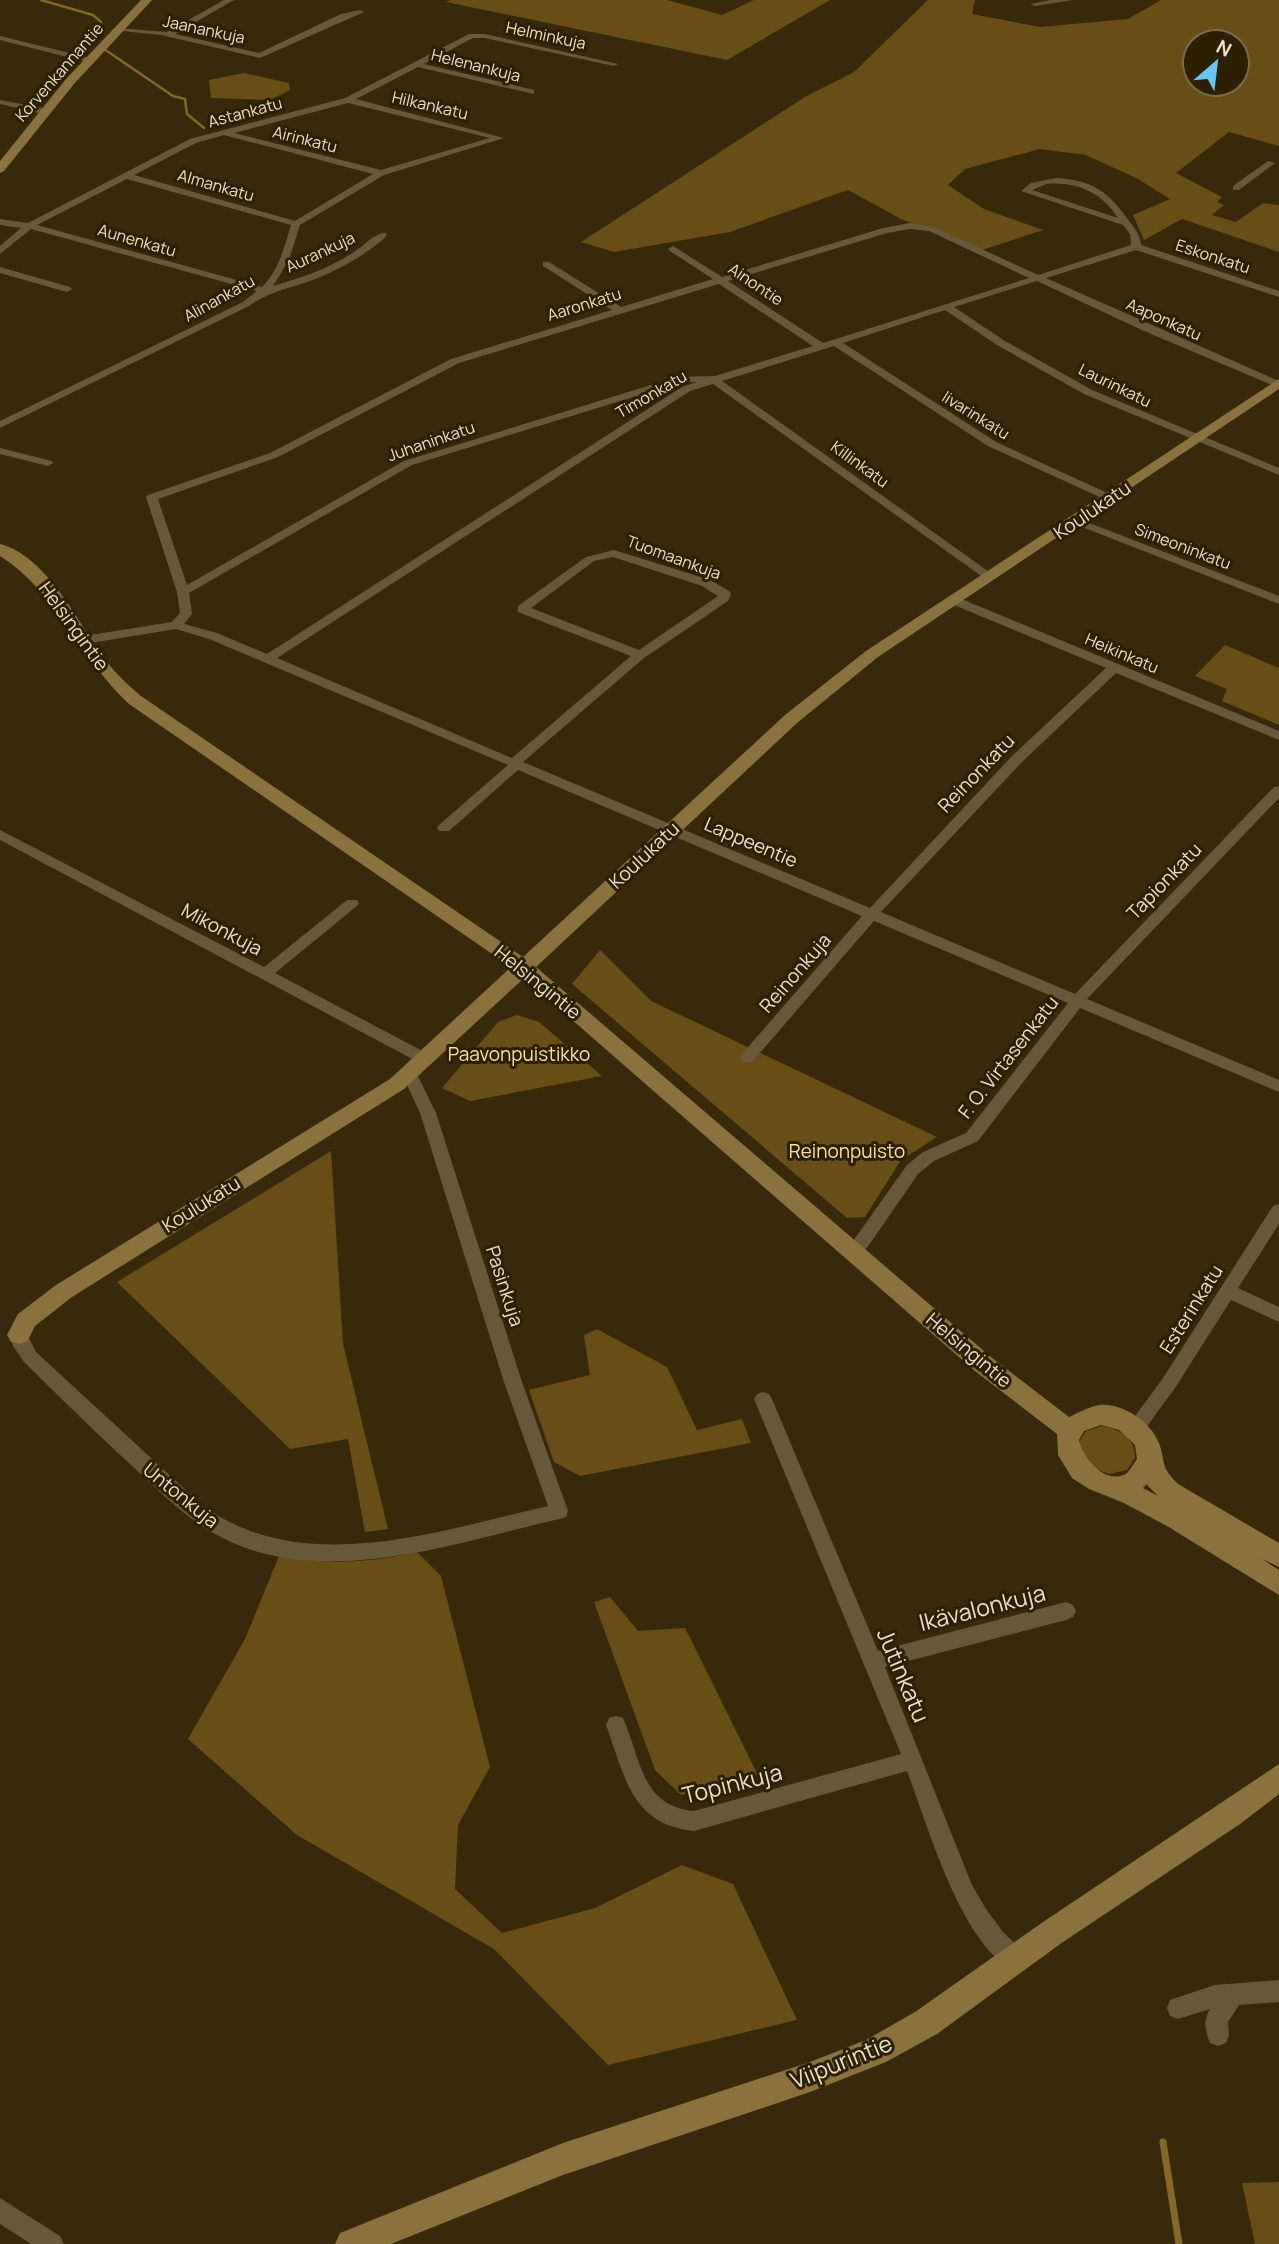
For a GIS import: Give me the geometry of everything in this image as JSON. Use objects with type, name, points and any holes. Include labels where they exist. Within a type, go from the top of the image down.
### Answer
[{"type":"main road","name":"Korvenkannantie","points":[[0,169],[43,111],[87,60],[146,0]]},
{"type":"main road","name":"Koulukatu","points":[[19,1335],[26,1320],[39,1307],[418,1066],[791,719],[872,654],[1076,521],[1278,384]]},
{"type":"main road","name":"Helsingintie","points":[[0,549],[38,576],[69,614],[113,680],[170,726],[524,967],[983,1364],[1070,1431]]},
{"type":"main road","points":[[1279,1556],[1169,1491],[1157,1478],[1149,1462],[1149,1448],[1136,1428],[1119,1418],[1100,1415],[1082,1420],[1070,1431],[1067,1449],[1076,1468],[1097,1482],[1145,1500],[1182,1521],[1279,1584]]},
{"type":"main road","points":[[1109,1485],[1120,1485],[1139,1477],[1149,1462]]},
{"type":"main road","name":"Viipurintie","points":[[351,2244],[563,2158],[754,2093],[810,2077],[875,2051],[926,2023],[1053,1932],[1230,1815],[1279,1777]]},
{"type":"street","points":[[168,35],[230,0]]},
{"type":"street","points":[[1035,4],[1069,0]]},
{"type":"street","name":"Jaanankuja","points":[[116,30],[168,35],[260,56],[344,16],[360,12]]},
{"type":"street","name":"Astankatu","points":[[0,251],[29,226],[193,141],[348,100],[472,36]]},
{"type":"street","name":"Helminkuja","points":[[472,36],[485,36],[614,64]]},
{"type":"street","points":[[0,38],[87,60]]},
{"type":"street","name":"Helenankuja","points":[[415,64],[530,92]]},
{"type":"street","name":"Hilkankatu","points":[[348,100],[490,133],[500,138],[381,173]]},
{"type":"street","points":[[0,102],[43,111]]},
{"type":"street","name":"Airinkatu","points":[[222,132],[381,173]]},
{"type":"street","points":[[1236,188],[1265,173],[1271,163]]},
{"type":"street","points":[[296,223],[381,173]]},
{"type":"street","name":"Almankatu","points":[[128,176],[296,223]]},
{"type":"street","points":[[1126,223],[1025,191],[1032,185],[1049,182],[1067,181],[1088,186],[1109,200],[1135,234],[1136,247]]},
{"type":"street","name":"Aunenkatu","points":[[0,222],[29,226],[266,291]]},
{"type":"street","name":"Alinankatu","points":[[0,425],[246,304],[266,291],[280,274],[296,223]]},
{"type":"street","name":"Aaronkatu","points":[[183,592],[152,497],[274,455],[455,361],[886,230],[910,226],[931,229],[1037,279]]},
{"type":"street","name":"Aurankuja","points":[[266,291],[296,283],[373,245],[383,235]]},
{"type":"street","name":"Timonkatu","points":[[269,658],[666,400],[713,379],[1136,247]]},
{"type":"street","name":"Eskonkatu","points":[[1136,247],[1279,294]]},
{"type":"street","name":"Ainontie","points":[[673,249],[821,346]]},
{"type":"street","points":[[546,264],[585,286],[618,310]]},
{"type":"street","points":[[0,270],[67,289]]},
{"type":"street","name":"Aaponkatu","points":[[1037,279],[1278,384]]},
{"type":"street","name":"Laurinkatu","points":[[947,307],[1088,392],[1279,472]]},
{"type":"street","name":"Iivarinkatu","points":[[835,342],[992,444],[1110,498]]},
{"type":"street","name":"Juhaninkatu","points":[[183,592],[408,463],[681,379],[713,379]]},
{"type":"street","name":"Killinkatu","points":[[713,379],[988,576]]},
{"type":"street","points":[[0,451],[48,463]]},
{"type":"street","name":"Simeoninkatu","points":[[1076,521],[1279,600]]},
{"type":"street","name":"Tuomaankuja","points":[[444,828],[639,655],[724,598],[725,594],[706,583],[614,553],[590,559],[522,609],[639,655]]},
{"type":"street","points":[[176,625],[186,614],[183,592]]},
{"type":"street","name":"Heikinkatu","points":[[953,600],[1279,736]]},
{"type":"street","name":"Lappeentie","points":[[84,640],[176,625],[269,658],[1279,1086]]},
{"type":"street","name":"Reinonkatu","points":[[872,913],[991,783],[1051,723],[1115,667]]},
{"type":"street","name":"Tapionkatu","points":[[1079,1000],[1279,790]]},
{"type":"street","name":"Mikonkuja","points":[[0,834],[265,974],[418,1066]]},
{"type":"street","points":[[265,974],[352,903]]},
{"type":"street","name":"Reinonkuja","points":[[747,1058],[872,913]]},
{"type":"street","name":"F. O. Virtasenkatu","points":[[853,1251],[907,1175],[930,1155],[961,1144],[981,1128],[1079,1000]]},
{"type":"street","name":"Pasinkuja","points":[[418,1066],[428,1113],[513,1381],[559,1511]]},
{"type":"street","name":"Esterinkatu","points":[[1136,1428],[1279,1210]]},
{"type":"street","points":[[1228,1291],[1279,1315]]},
{"type":"street","name":"Untonkuja","points":[[19,1335],[22,1346],[30,1357],[184,1502],[225,1530],[256,1543],[294,1551],[348,1553],[559,1511]]},
{"type":"street","name":"Jutinkatu","points":[[763,1399],[913,1760],[954,1873],[984,1928],[1016,1960]]},
{"type":"street","name":"Ikävalonkuja","points":[[871,1662],[1066,1611]]},
{"type":"street","name":"Topinkuja","points":[[616,1725],[646,1800],[661,1815],[674,1822],[694,1821],[913,1760]]},
{"type":"street","points":[[1178,2008],[1215,1996],[1279,1991]]},
{"type":"street","points":[[1218,2035],[1216,2019],[1234,1994]]},
{"type":"street","points":[[0,2210],[52,2244]]},
{"type":"green space","points":[[667,0],[722,15],[754,0],[830,0],[727,60],[446,2]]},
{"type":"green space","points":[[928,0],[975,0],[972,14],[1040,27],[1128,19],[1161,0],[1279,0],[1279,146],[1229,132],[1176,173],[1222,197],[1217,202],[1224,205],[1212,215],[1236,222],[1263,203],[1279,205],[1279,252],[1182,219],[1144,240],[1133,215],[1170,199],[1138,179],[1086,155],[1040,149],[965,169],[948,185],[984,209],[1043,230],[982,250],[901,219],[848,190],[730,232],[614,252],[581,242],[805,97],[854,72]]},
{"type":"green space","points":[[244,73],[289,83],[290,90],[270,100],[211,98],[209,80]]},
{"type":"green space","points":[[1225,645],[1279,668],[1279,725],[1222,701],[1227,689],[1195,676]]},
{"type":"green space","name":"Reinonpuisto","points":[[600,950],[651,1001],[937,1137],[901,1160],[865,1217],[847,1218],[572,984]]},
{"type":"green space","name":"Paavonpuistikko","points":[[517,1015],[539,1022],[602,1076],[470,1101],[442,1088],[498,1022]]},
{"type":"green space","points":[[331,1151],[343,1344],[388,1529],[365,1532],[348,1439],[290,1449],[117,1282]]},
{"type":"green space","points":[[597,1329],[667,1367],[697,1430],[742,1419],[751,1443],[580,1476],[554,1462],[529,1390],[590,1375],[584,1335]]},
{"type":"green space","points":[[1102,1426],[1120,1432],[1132,1445],[1135,1458],[1127,1470],[1109,1474],[1090,1467],[1078,1444],[1086,1431]]},
{"type":"green space","points":[[417,1552],[441,1576],[490,1767],[458,1825],[455,1889],[502,1933],[595,1908],[682,1865],[733,1884],[797,2020],[608,2065],[494,1949],[297,1835],[188,1739],[245,1639],[279,1556],[348,1562]]},
{"type":"green space","points":[[610,1597],[638,1631],[685,1628],[758,1775],[681,1795],[655,1770],[594,1602]]},
{"type":"green space","points":[[1279,2182],[1279,2244],[1255,2244],[1242,2183]]},
{"type":"waterway","points":[[41,0],[93,15],[101,22],[100,29]]},
{"type":"waterway","points":[[104,49],[173,96],[185,99],[187,114],[204,128]]},
{"type":"waterway","points":[[1163,2142],[1179,2244]]}]
